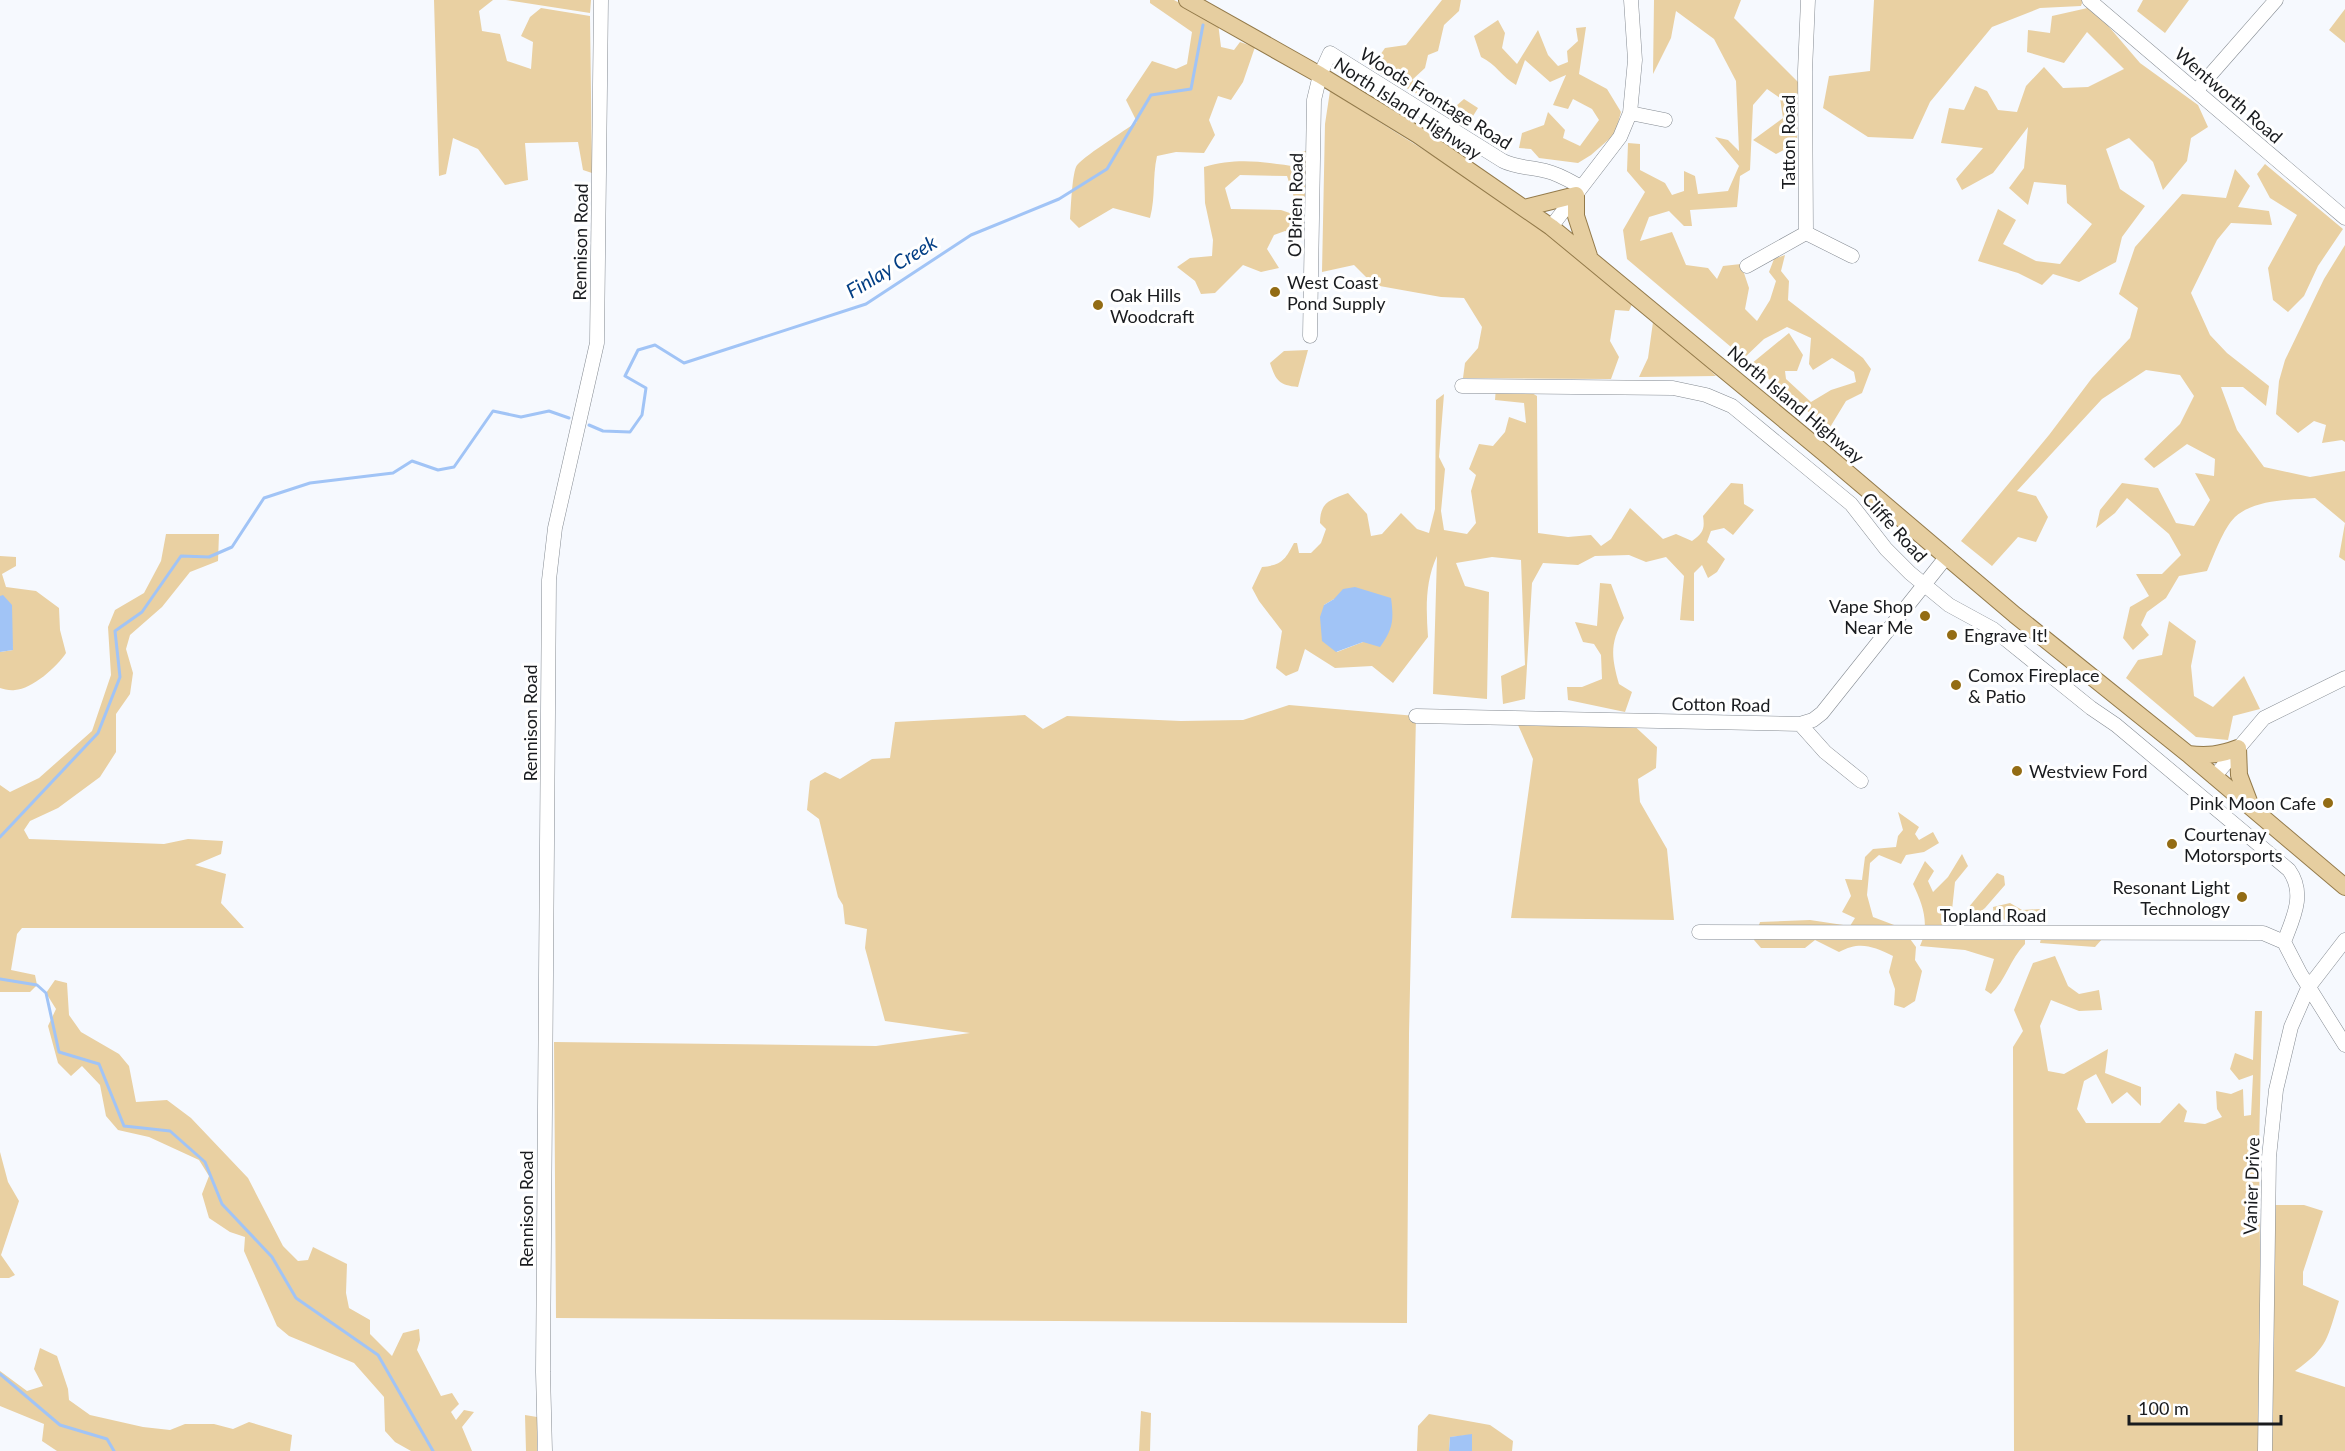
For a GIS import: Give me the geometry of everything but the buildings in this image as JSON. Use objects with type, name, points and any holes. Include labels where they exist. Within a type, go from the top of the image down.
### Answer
[{"type":"main road","name":"North Island Highway","points":[[1186,0],[1320,75],[1418,135],[1551,227],[1589,256],[2015,615],[2341,881]]},
{"type":"main road","points":[[1524,208],[1579,191],[1576,216],[1589,256]]},
{"type":"main road","points":[[2188,754],[2208,756],[2223,754],[2238,748],[2239,775],[2253,809]]},
{"type":"street","name":"Rennison Road","points":[[545,1451],[543,1372],[549,580],[555,528],[597,343],[601,0]]},
{"type":"street","points":[[1551,227],[1620,137],[1630,113],[1635,60],[1631,0]]},
{"type":"street","name":"Tatton Road","points":[[1806,233],[1805,70],[1808,0]]},
{"type":"street","name":"Wentworth Road","points":[[2089,0],[2198,90],[2345,218]]},
{"type":"street","points":[[2198,90],[2276,0]]},
{"type":"street","name":"Woods Frontage Road","points":[[1320,75],[1330,53],[1503,161],[1514,166],[1559,175],[1579,191]]},
{"type":"street","name":"O'Brien Road","points":[[1311,336],[1314,100],[1320,75]]},
{"type":"street","points":[[1630,113],[1665,120]]},
{"type":"street","points":[[1747,266],[1806,233],[1852,256]]},
{"type":"street","name":"Cliffe Road","points":[[1462,386],[1673,388],[1706,395],[1732,406],[1851,504],[1886,549],[1924,585],[1949,604],[1993,629],[2091,708],[2116,725],[2285,866],[2292,874],[2298,888],[2295,909],[2284,942]]},
{"type":"street","points":[[1861,781],[1825,752],[1800,724],[1813,720],[1822,713],[1947,556]]},
{"type":"street","points":[[2214,777],[2264,718],[2345,678]]},
{"type":"street","name":"Cotton Road","points":[[1416,716],[1800,724]]},
{"type":"street","name":"Topland Road","points":[[1699,932],[2263,933],[2284,942]]},
{"type":"street","name":"Vanier Drive","points":[[2265,1451],[2268,1218],[2271,1124],[2276,1090],[2291,1027],[2308,988],[2345,940]]},
{"type":"street","points":[[2284,942],[2308,988],[2345,1045]]},
{"type":"shaded area","points":[[434,0],[493,0],[479,11],[482,31],[500,34],[507,61],[531,69],[533,42],[521,36],[530,17],[541,8],[590,16],[592,173],[583,170],[578,142],[525,143],[528,180],[505,185],[478,149],[453,138],[446,174],[439,176]]},
{"type":"shaded area","points":[[506,0],[591,0],[590,13]]},
{"type":"shaded area","points":[[1150,0],[1174,0],[1218,23],[1221,47],[1234,50],[1240,42],[1255,47],[1243,82],[1231,100],[1218,96],[1209,120],[1215,135],[1204,153],[1176,152],[1157,156],[1150,218],[1113,208],[1079,228],[1070,219],[1076,167],[1094,151],[1137,122],[1126,100],[1152,61],[1176,69],[1187,64],[1192,32],[1150,3]]},
{"type":"shaded area","points":[[1442,0],[1461,0],[1459,11],[1444,25],[1438,51],[1428,55],[1425,68],[1412,80],[1456,106],[1464,99],[1478,108],[1468,124],[1448,116],[1426,99],[1371,68],[1385,48],[1406,45]]},
{"type":"shaded area","points":[[1654,0],[1741,0],[1734,18],[1798,82],[1797,143],[1776,154],[1753,140],[1783,118],[1780,98],[1767,89],[1753,105],[1750,170],[1740,176],[1737,207],[1690,210],[1692,226],[1684,226],[1669,211],[1649,217],[1640,241],[1672,232],[1686,265],[1708,268],[1717,279],[1723,266],[1741,264],[1749,288],[1745,309],[1757,321],[1770,300],[1776,281],[1769,272],[1774,259],[1785,255],[1781,271],[1789,281],[1788,300],[1863,358],[1871,369],[1862,393],[1846,401],[1829,429],[1751,364],[1789,333],[1803,355],[1797,371],[1785,371],[1786,379],[1811,402],[1831,390],[1856,382],[1854,372],[1832,358],[1813,370],[1809,364],[1811,338],[1787,327],[1764,339],[1744,358],[1627,259],[1623,230],[1645,192],[1627,171],[1628,143],[1640,144],[1640,170],[1665,183],[1672,195],[1684,191],[1684,171],[1695,176],[1698,194],[1728,191],[1739,166],[1715,137],[1728,140],[1739,151],[1736,81],[1714,39],[1676,11],[1671,38],[1653,74]]},
{"type":"shaded area","points":[[1874,0],[2083,0],[2081,6],[2040,8],[1992,27],[1930,102],[1913,139],[1868,137],[1823,108],[1829,76],[1870,71]]},
{"type":"shaded area","points":[[2143,0],[2189,0],[2165,33],[2137,11]]},
{"type":"shaded area","points":[[2092,7],[2140,63],[2198,105],[2208,127],[2191,138],[2187,161],[2163,190],[2153,162],[2129,138],[2106,149],[2120,189],[2145,206],[2122,237],[2116,262],[2079,282],[2053,274],[2042,285],[2018,273],[1978,261],[1998,209],[2016,220],[2003,244],[2036,261],[2060,264],[2092,224],[2067,203],[2066,185],[2034,182],[2028,205],[2009,188],[2024,168],[2028,127],[1993,173],[1962,190],[1956,179],[1983,148],[1941,143],[1949,108],[1964,110],[1975,86],[1987,91],[1998,110],[2017,112],[2026,86],[2044,67],[2063,88],[2088,87],[2124,69],[2087,32],[2064,63],[2027,52],[2028,30],[2050,33],[2052,16]]},
{"type":"shaded area","points":[[2345,9],[2345,43],[2329,30]]},
{"type":"shaded area","points":[[1498,20],[1505,33],[1502,48],[1517,64],[1538,30],[1548,55],[1558,66],[1568,62],[1567,51],[1578,41],[1576,28],[1586,27],[1579,74],[1607,89],[1621,112],[1615,134],[1591,155],[1578,163],[1539,158],[1531,149],[1519,148],[1522,133],[1544,125],[1548,112],[1565,130],[1563,138],[1580,146],[1599,120],[1592,109],[1573,99],[1568,109],[1553,105],[1566,75],[1550,82],[1525,60],[1516,85],[1481,57],[1474,36]]},
{"type":"shaded area","points":[[1330,91],[1443,162],[1555,240],[1633,302],[1629,311],[1615,310],[1610,341],[1619,357],[1611,379],[1463,378],[1465,363],[1478,348],[1482,327],[1464,298],[1441,297],[1374,285],[1354,265],[1322,272],[1325,124]]},
{"type":"shaded area","points":[[1310,150],[1308,200],[1294,197],[1287,176],[1240,175],[1225,188],[1231,209],[1281,210],[1304,218],[1304,224],[1295,233],[1285,231],[1274,235],[1267,249],[1279,268],[1261,272],[1243,265],[1215,293],[1201,294],[1195,281],[1177,267],[1190,258],[1212,256],[1213,240],[1205,203],[1204,167],[1240,161],[1299,167],[1300,152]]},
{"type":"shaded area","points":[[2265,164],[2343,229],[2318,266],[2304,296],[2288,312],[2273,300],[2268,268],[2297,215],[2270,198],[2257,174]]},
{"type":"shaded area","points":[[2235,169],[2250,186],[2238,207],[2269,211],[2272,225],[2231,223],[2217,240],[2191,293],[2210,335],[2227,353],[2269,386],[2266,406],[2243,387],[2221,387],[2237,430],[2264,467],[2310,477],[2345,471],[2345,523],[2315,498],[2273,502],[2243,511],[2227,528],[2207,571],[2179,576],[2166,598],[2147,612],[2141,625],[2149,635],[2133,650],[2123,638],[2130,607],[2149,596],[2136,574],[2162,574],[2181,555],[2169,534],[2127,498],[2115,513],[2096,528],[2100,510],[2122,483],[2158,488],[2176,523],[2194,526],[2210,500],[2195,473],[2214,476],[2215,459],[2187,444],[2154,468],[2144,459],[2180,424],[2194,396],[2180,375],[2146,370],[2102,399],[2017,491],[2036,496],[2048,517],[2036,542],[2018,537],[1992,566],[1961,541],[2049,435],[2092,378],[2130,338],[2138,308],[2119,294],[2135,247],[2182,194],[2226,198]]},
{"type":"shaded area","points":[[2345,245],[2345,442],[2342,440],[2322,443],[2326,425],[2314,421],[2298,433],[2276,414],[2279,381],[2285,360],[2324,279]]},
{"type":"shaded area","points":[[1653,322],[1681,341],[1716,376],[1639,377],[1648,358]]},
{"type":"shaded area","points":[[1308,350],[1298,387],[1279,381],[1270,363],[1284,351]]},
{"type":"shaded area","points":[[1496,387],[1525,389],[1537,396],[1538,533],[1568,537],[1591,535],[1601,546],[1611,539],[1630,508],[1663,539],[1676,534],[1692,541],[1699,536],[1702,530],[1703,516],[1731,483],[1743,484],[1744,504],[1754,510],[1733,535],[1724,528],[1711,531],[1707,542],[1725,559],[1717,572],[1708,578],[1702,565],[1694,573],[1694,621],[1680,620],[1684,576],[1666,557],[1646,562],[1629,555],[1595,556],[1578,565],[1543,563],[1532,583],[1525,699],[1503,704],[1501,676],[1525,665],[1521,560],[1492,557],[1456,563],[1465,586],[1489,592],[1487,699],[1433,694],[1437,556],[1428,586],[1428,637],[1393,683],[1372,666],[1335,668],[1305,649],[1298,671],[1286,676],[1276,668],[1282,631],[1252,588],[1262,567],[1282,561],[1294,543],[1297,543],[1299,553],[1311,553],[1321,543],[1326,529],[1320,523],[1324,506],[1331,500],[1348,493],[1367,514],[1371,536],[1382,534],[1401,513],[1417,529],[1429,533],[1435,509],[1436,400],[1444,394],[1439,457],[1445,469],[1441,511],[1444,530],[1467,534],[1476,523],[1471,491],[1476,475],[1469,469],[1479,444],[1493,446],[1505,432],[1509,417],[1526,423],[1524,403],[1495,400]],"holes":[[[1334,599],[1363,642],[1337,652],[1324,605]]]},
{"type":"shaded area","points":[[2345,523],[2345,561],[2339,557]]},
{"type":"shaded area","points":[[166,534],[219,534],[218,561],[190,572],[162,607],[130,635],[126,649],[133,673],[130,694],[116,714],[116,752],[100,777],[58,808],[30,821],[24,830],[29,839],[164,844],[188,839],[223,841],[221,854],[195,865],[226,874],[221,903],[244,928],[22,928],[17,934],[11,970],[35,975],[37,985],[30,992],[0,992],[0,785],[10,792],[39,778],[92,731],[111,675],[108,627],[115,610],[144,593],[161,561]]},
{"type":"shaded area","points":[[0,556],[16,557],[16,566],[2,574],[6,587],[36,591],[59,608],[60,630],[66,653],[50,671],[22,689],[0,688],[0,652],[13,650],[3,596],[0,596]]},
{"type":"shaded area","points":[[1600,583],[1611,584],[1624,618],[1616,635],[1613,650],[1619,684],[1632,692],[1625,712],[1568,700],[1567,687],[1582,687],[1602,679],[1601,655],[1594,644],[1583,642],[1575,622],[1597,626]]},
{"type":"shaded area","points":[[2169,621],[2196,641],[2191,666],[2194,696],[2213,707],[2244,676],[2260,709],[2233,716],[2228,740],[2196,737],[2126,678],[2138,660],[2162,655]]},
{"type":"shaded area","points":[[1289,705],[1416,716],[1409,1034],[1407,1323],[556,1318],[554,1042],[876,1046],[970,1033],[885,1021],[865,948],[867,929],[845,924],[843,905],[838,897],[819,819],[807,810],[810,781],[825,772],[840,779],[872,759],[890,758],[895,722],[1025,715],[1043,729],[1067,716],[1181,721],[1243,720]]},
{"type":"shaded area","points":[[1515,718],[1628,720],[1657,747],[1656,768],[1638,779],[1640,802],[1667,849],[1674,920],[1511,918],[1533,759]]},
{"type":"shaded area","points":[[1898,812],[1919,827],[1915,834],[1919,840],[1933,832],[1939,843],[1924,852],[1906,855],[1901,864],[1879,855],[1870,863],[1867,895],[1873,917],[1902,928],[1916,947],[1915,960],[1922,971],[1915,1001],[1904,1008],[1894,1005],[1895,989],[1889,972],[1893,956],[1866,946],[1853,947],[1839,952],[1815,940],[1805,948],[1761,948],[1754,940],[1760,922],[1810,920],[1850,926],[1855,918],[1842,912],[1851,896],[1845,879],[1862,880],[1865,857],[1873,849],[1896,847],[1898,836],[1903,830]]},
{"type":"shaded area","points":[[1962,854],[1968,866],[1955,882],[1952,910],[1941,927],[2025,929],[2025,944],[1991,994],[1985,990],[1994,959],[1965,950],[1920,946],[1925,922],[1920,899],[1913,884],[1925,861],[1934,871],[1928,881],[1933,892],[1948,877]]},
{"type":"shaded area","points":[[1997,873],[2004,876],[2005,885],[1975,916],[1968,908]]},
{"type":"shaded area","points":[[2010,903],[2022,910],[2040,909],[2028,924],[1994,918],[1993,907]]},
{"type":"shaded area","points":[[2043,929],[2103,938],[2095,947],[2040,943]]},
{"type":"shaded area","points":[[2055,956],[2068,986],[2079,994],[2099,990],[2102,1010],[2079,1011],[2051,1000],[2040,1026],[2048,1071],[2064,1074],[2108,1049],[2105,1073],[2141,1087],[2141,1106],[2127,1092],[2112,1104],[2096,1074],[2084,1081],[2077,1109],[2086,1123],[2160,1123],[2179,1103],[2187,1111],[2184,1122],[2205,1124],[2222,1117],[2217,1109],[2216,1091],[2231,1094],[2243,1089],[2244,1116],[2251,1115],[2253,1075],[2239,1080],[2230,1069],[2235,1053],[2253,1060],[2255,1011],[2262,1011],[2259,1149],[2262,1451],[2014,1451],[2013,1047],[2023,1031],[2014,1010],[2033,963]]},
{"type":"shaded area","points":[[55,980],[67,983],[69,1015],[81,1032],[119,1054],[129,1066],[136,1102],[167,1100],[191,1118],[248,1178],[283,1246],[298,1261],[308,1260],[313,1247],[347,1264],[346,1293],[349,1308],[370,1320],[370,1334],[392,1356],[403,1333],[419,1329],[420,1340],[417,1350],[441,1396],[452,1393],[459,1404],[451,1412],[456,1420],[464,1410],[474,1412],[462,1427],[472,1451],[411,1451],[395,1442],[385,1431],[384,1397],[354,1363],[289,1336],[277,1326],[244,1251],[245,1237],[230,1232],[209,1218],[202,1194],[209,1176],[199,1160],[149,1137],[118,1130],[106,1116],[100,1085],[82,1066],[71,1076],[58,1063],[48,1026],[56,1009],[46,993]]},
{"type":"shaded area","points":[[0,1152],[8,1182],[19,1201],[1,1255],[15,1275],[9,1278],[0,1278]]},
{"type":"shaded area","points":[[2268,1205],[2304,1205],[2323,1211],[2303,1272],[2303,1285],[2339,1301],[2321,1348],[2295,1371],[2345,1387],[2345,1451],[2265,1451]]},
{"type":"shaded area","points":[[40,1348],[57,1356],[68,1389],[69,1400],[90,1415],[143,1427],[170,1430],[185,1424],[214,1424],[233,1429],[249,1422],[292,1435],[290,1451],[57,1451],[42,1441],[44,1424],[0,1406],[0,1371],[27,1391],[43,1386],[34,1369]]},
{"type":"shaded area","points":[[1141,1411],[1151,1413],[1150,1451],[1139,1451]]},
{"type":"shaded area","points":[[1429,1414],[1490,1425],[1513,1441],[1512,1451],[1472,1451],[1471,1435],[1450,1437],[1449,1451],[1417,1451],[1418,1426]]},
{"type":"shaded area","points":[[525,1415],[537,1417],[537,1451],[526,1451]]},
{"type":"water","points":[[1355,587],[1391,598],[1390,629],[1380,647],[1363,642],[1336,652],[1322,641],[1320,617],[1324,605],[1334,599],[1343,589]]},
{"type":"water","points":[[3,595],[12,605],[13,650],[0,652],[0,596]]},
{"type":"water","points":[[1472,1434],[1472,1451],[1449,1451],[1450,1437]]},
{"type":"waterway","name":"Finlay Creek","points":[[589,425],[603,431],[630,432],[642,415],[646,388],[625,376],[638,350],[655,345],[684,363],[866,304],[971,235],[1059,199],[1107,169],[1151,95],[1191,89],[1203,25]]},
{"type":"waterway","name":"Finlay Creek","points":[[0,837],[98,733],[120,677],[115,631],[142,612],[181,556],[209,557],[232,547],[264,498],[310,483],[393,473],[412,461],[438,470],[454,467],[493,411],[521,417],[549,411],[569,418]]},
{"type":"waterway","name":"Finlay Creek","points":[[0,979],[37,985],[46,993],[59,1052],[99,1064],[124,1126],[170,1131],[205,1162],[222,1204],[272,1257],[296,1298],[378,1355],[433,1451]]},
{"type":"waterway","points":[[0,1374],[60,1425],[107,1439],[114,1451]]},
{"type":"place","name":"West Coast Pond Supply","points":[[1275,292]]},
{"type":"place","name":"Oak Hills Woodcraft","points":[[1098,305]]},
{"type":"place","name":"Vape Shop Near Me","points":[[1925,616]]},
{"type":"place","name":"Engrave It!","points":[[1952,635]]},
{"type":"place","name":"Comox Fireplace & Patio","points":[[1956,685]]},
{"type":"place","name":"Westview Ford","points":[[2017,771]]},
{"type":"place","name":"Pink Moon Cafe","points":[[2328,803]]},
{"type":"place","name":"Courtenay Motorsports","points":[[2172,844]]},
{"type":"place","name":"Resonant Light Technology","points":[[2242,897]]}]
